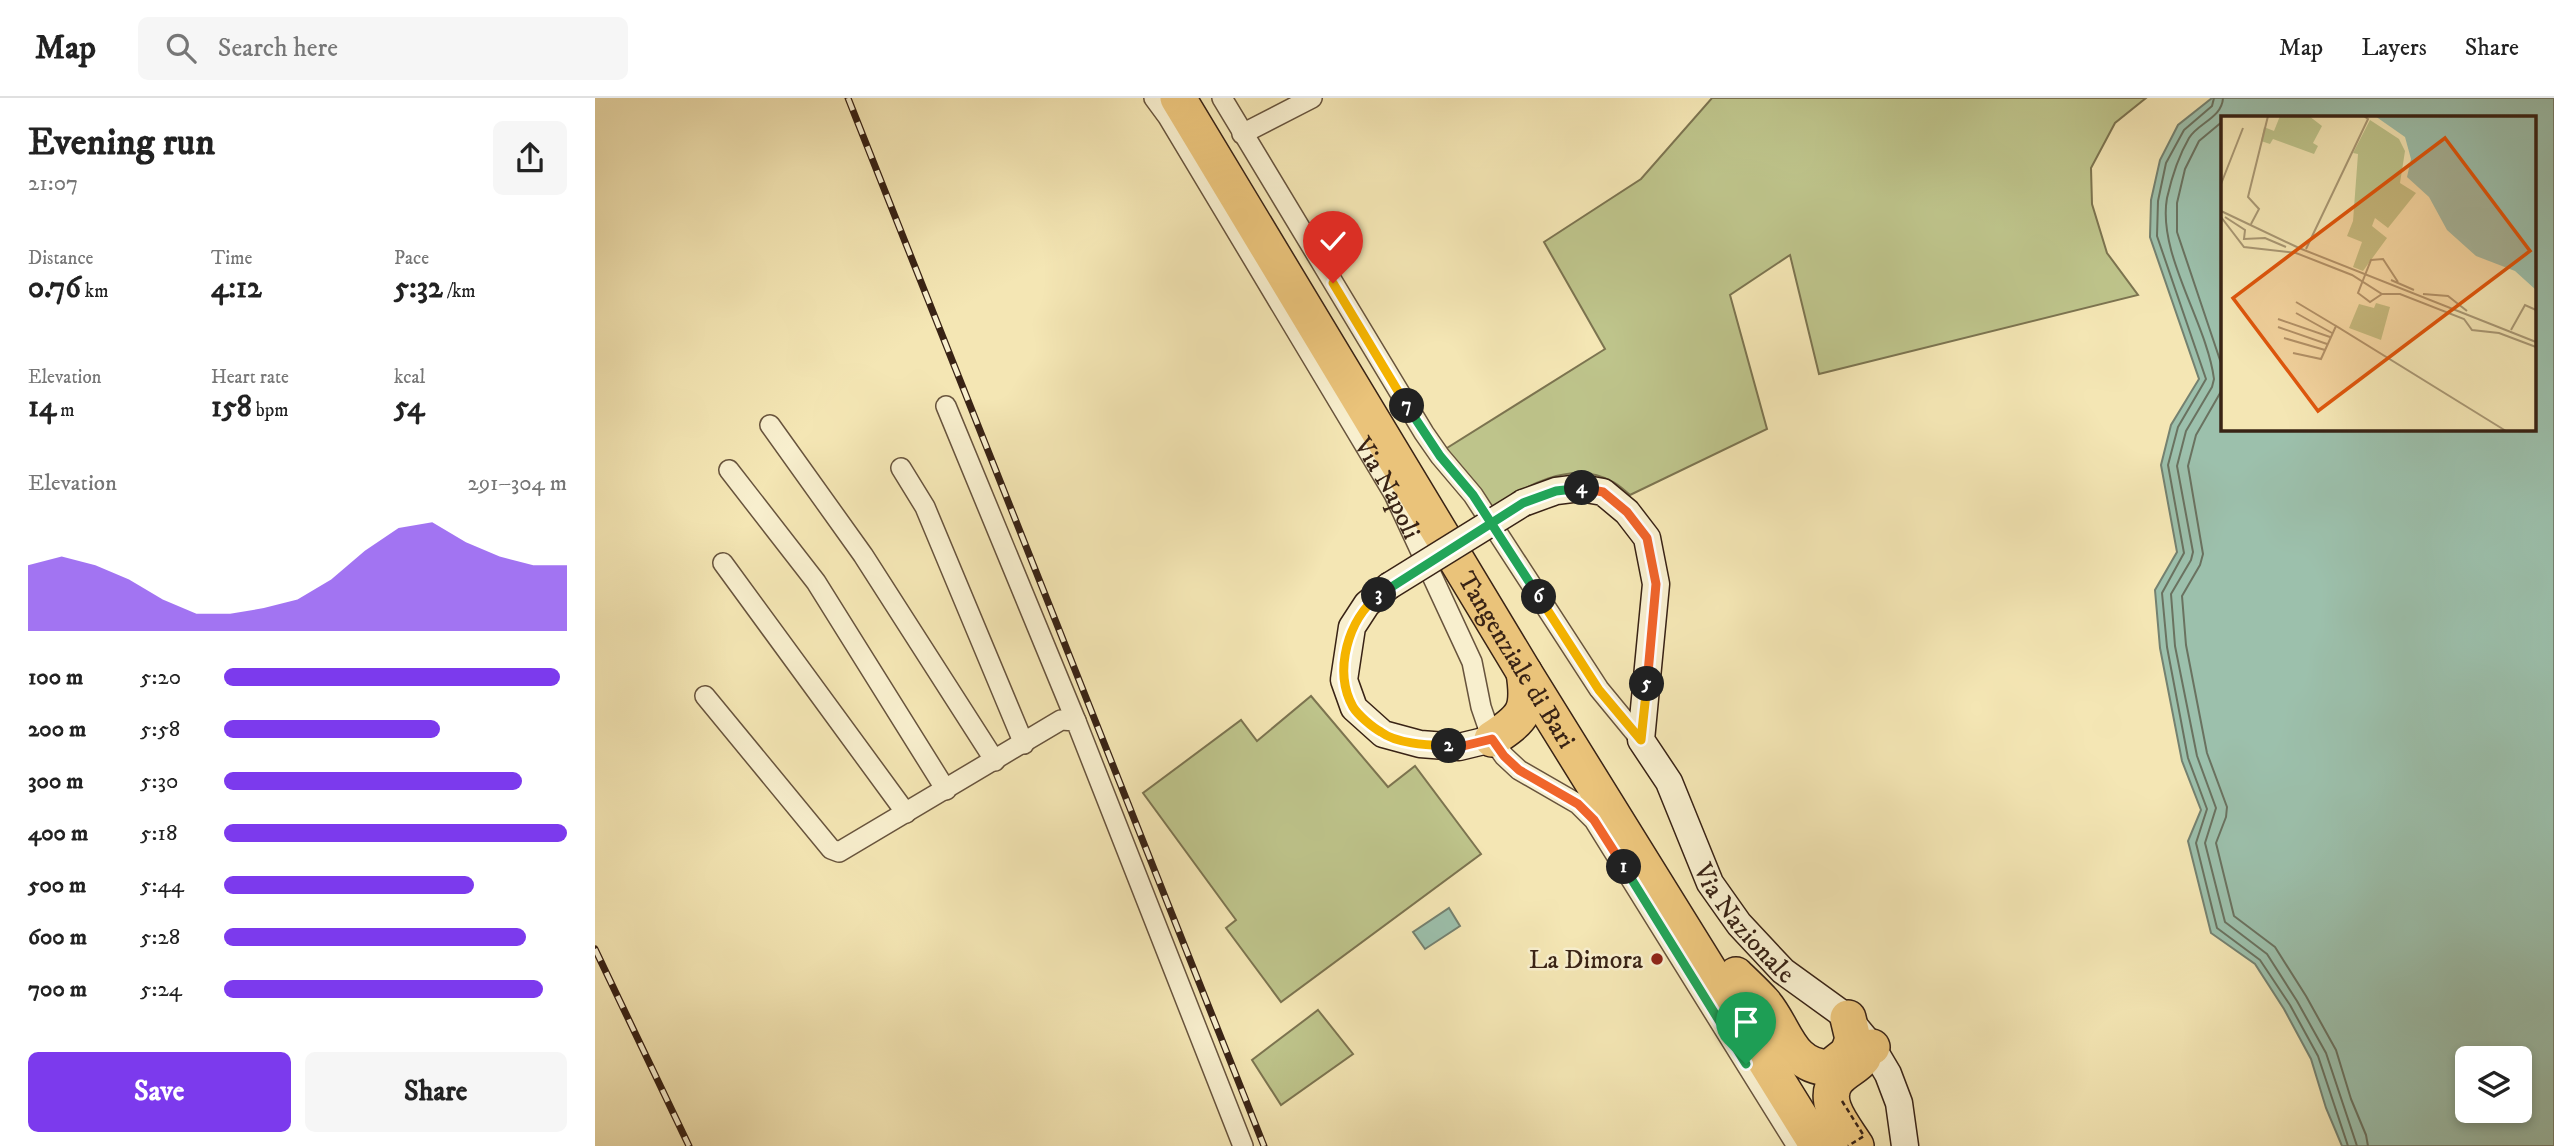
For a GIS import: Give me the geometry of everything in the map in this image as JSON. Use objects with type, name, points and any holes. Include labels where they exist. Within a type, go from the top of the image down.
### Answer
[{"type":"highway","name":"Tangenziale di Bari","points":[[1178,98],[1524,672],[1818,1146]]},
{"type":"highway","name":"Tangenziale di Bari","points":[[1202,98],[1842,1146]]},
{"type":"highway","points":[[1503,731],[1524,712],[1528,696],[1524,672]]},
{"type":"highway","points":[[1503,731],[1531,722],[1546,726],[1569,744]]},
{"type":"highway","points":[[1736,975],[1765,1003],[1798,1057],[1814,1067],[1829,1068],[1866,1060]]},
{"type":"highway","points":[[1848,1018],[1853,1039],[1866,1060]]},
{"type":"highway","points":[[1856,1146],[1832,1107],[1830,1097],[1837,1080],[1866,1060]]},
{"type":"street","name":"Via Napoli","points":[[1154,98],[1168,117],[1394,494],[1472,662],[1481,707],[1503,731],[1504,756],[1519,770],[1578,804],[1594,820],[1797,1146]]},
{"type":"street","name":"Via Nazionale","points":[[1222,98],[1424,433],[1473,495],[1599,690],[1641,740],[1669,782],[1710,883],[1739,924],[1783,971],[1848,1018]]},
{"type":"street","points":[[1242,134],[1312,98]]},
{"type":"street","points":[[946,407],[1076,721],[1243,1146]]},
{"type":"street","points":[[770,425],[863,555],[995,761]]},
{"type":"street","points":[[901,468],[925,507],[1024,744]]},
{"type":"street","points":[[729,470],[816,582],[946,790]]},
{"type":"street","points":[[1503,731],[1459,747],[1420,744],[1383,734],[1354,708],[1344,680],[1352,626],[1367,604],[1389,586],[1523,503],[1556,491],[1580,488],[1603,492],[1627,512],[1647,538],[1656,584],[1641,740]]},
{"type":"street","points":[[723,563],[905,813]]},
{"type":"street","points":[[705,696],[831,849],[839,852],[1061,720],[1076,721]]},
{"type":"street","points":[[1866,1060],[1899,1103],[1905,1146]]},
{"type":"path","points":[[1843,1101],[1864,1136],[1848,1146]]},
{"type":"green space","points":[[1712,98],[2146,98],[2115,123],[2091,168],[2092,204],[2107,253],[2138,295],[1819,374],[1790,255],[1730,295],[1767,429],[1630,495],[1615,483],[1596,475],[1561,475],[1526,488],[1480,515],[1439,453],[1605,349],[1544,242],[1641,179]]},
{"type":"green space","points":[[1311,696],[1388,787],[1415,766],[1481,854],[1281,1002],[1226,928],[1236,920],[1143,793],[1241,720],[1257,741]]},
{"type":"green space","points":[[1318,1010],[1353,1054],[1281,1105],[1252,1060]]},
{"type":"water","points":[[2212,98],[2554,98],[2554,1146],[2342,1146],[2326,1108],[2311,1059],[2284,1009],[2255,964],[2211,933],[2188,841],[2201,810],[2182,761],[2160,648],[2155,590],[2177,552],[2161,465],[2171,425],[2199,379],[2150,237],[2151,200],[2160,160],[2178,125]]},
{"type":"water","points":[[1449,908],[1460,926],[1425,949],[1413,932]]},
{"type":"railway","points":[[848,98],[1264,1146]]},
{"type":"railway","points":[[595,949],[689,1146]]},
{"type":"place","name":"La Dimora","points":[[1657,959]]},
{"type":"route","points":[[1333,283],[1424,433],[1473,495],[1515,560],[1557,625],[1599,690],[1641,740],[1656,584],[1647,538],[1627,512],[1603,492],[1580,488],[1556,491],[1523,503],[1456,545],[1389,586],[1367,604],[1352,626],[1346,654],[1344,680],[1354,708],[1383,734],[1420,744],[1459,747],[1492,739],[1504,756],[1519,770],[1578,804],[1594,820],[1746,1064]]}]
